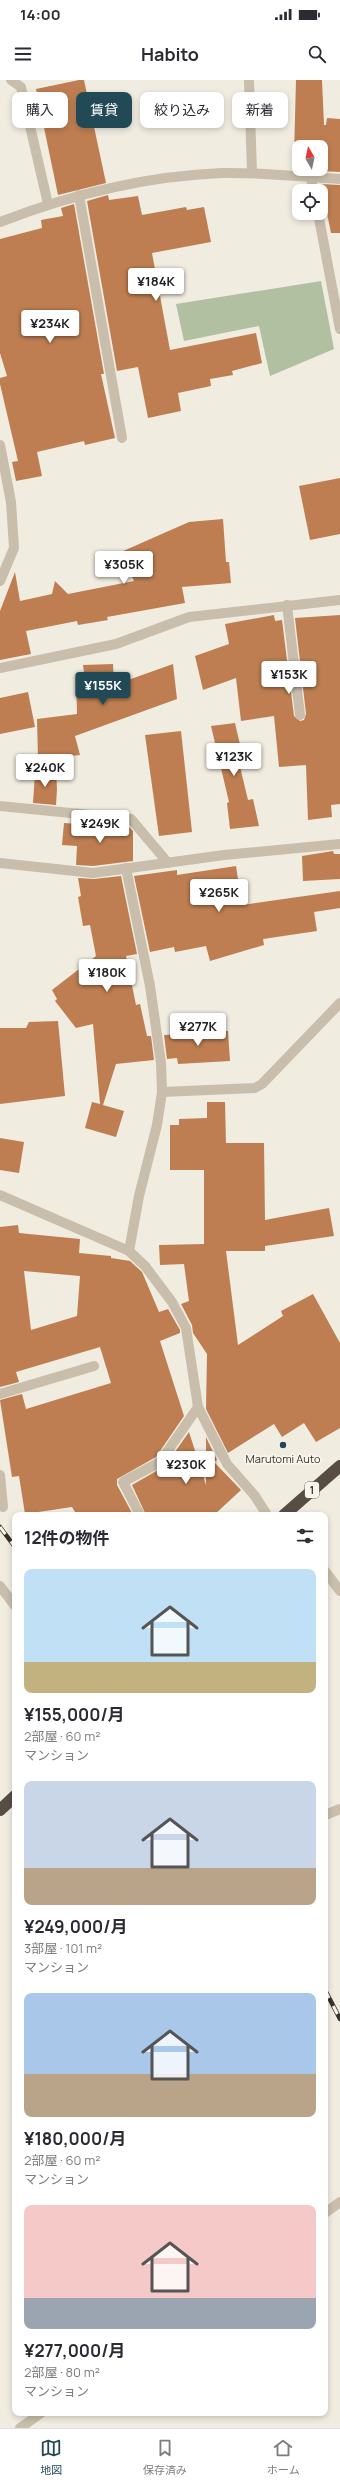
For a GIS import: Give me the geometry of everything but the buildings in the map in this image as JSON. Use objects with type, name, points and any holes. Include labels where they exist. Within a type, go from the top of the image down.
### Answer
[{"type":"highway","name":"1","points":[[287,1512],[340,1466]]},
{"type":"highway","points":[[0,1810],[12,1799]]},
{"type":"street","points":[[11,80],[21,87],[48,204]]},
{"type":"street","points":[[249,80],[252,173]]},
{"type":"street","points":[[0,222],[48,204],[79,195],[150,182],[220,173],[252,173],[340,179]]},
{"type":"street","points":[[311,177],[312,184]]},
{"type":"street","points":[[79,195],[122,438]]},
{"type":"street","points":[[319,220],[340,329]]},
{"type":"street","points":[[0,445],[11,502],[14,548],[0,581]]},
{"type":"street","points":[[0,668],[116,644],[189,617],[287,605],[330,603],[340,600]]},
{"type":"street","points":[[287,605],[300,715]]},
{"type":"street","points":[[0,806],[131,819],[168,862]]},
{"type":"street","points":[[0,863],[93,873],[168,862],[340,844]]},
{"type":"street","points":[[126,868],[150,986],[161,1063],[162,1092],[157,1125],[139,1196],[130,1251]]},
{"type":"street","points":[[162,1092],[255,1088],[262,1084],[340,1003]]},
{"type":"street","points":[[0,1195],[130,1251],[145,1266],[167,1296],[186,1328],[198,1407],[227,1464],[255,1496],[265,1512]]},
{"type":"street","points":[[0,1394],[94,1366]]},
{"type":"street","points":[[138,1512],[123,1482],[160,1462],[198,1407]]},
{"type":"street","points":[[0,1475],[4,1507]]},
{"type":"street","points":[[328,1575],[340,1591]]},
{"type":"street","points":[[0,1586],[12,1602]]},
{"type":"street","points":[[328,1814],[340,1809]]},
{"type":"street","points":[[328,2211],[340,2202]]},
{"type":"street","points":[[20,2428],[37,2416]]},
{"type":"green space","points":[[321,281],[334,349],[270,376],[259,326],[184,341],[176,304]]},
{"type":"railway","points":[[0,1527],[12,1543]]},
{"type":"railway","points":[[328,1996],[340,2019]]},
{"type":"place","name":"Marutomi Auto","points":[[283,1445]]}]
